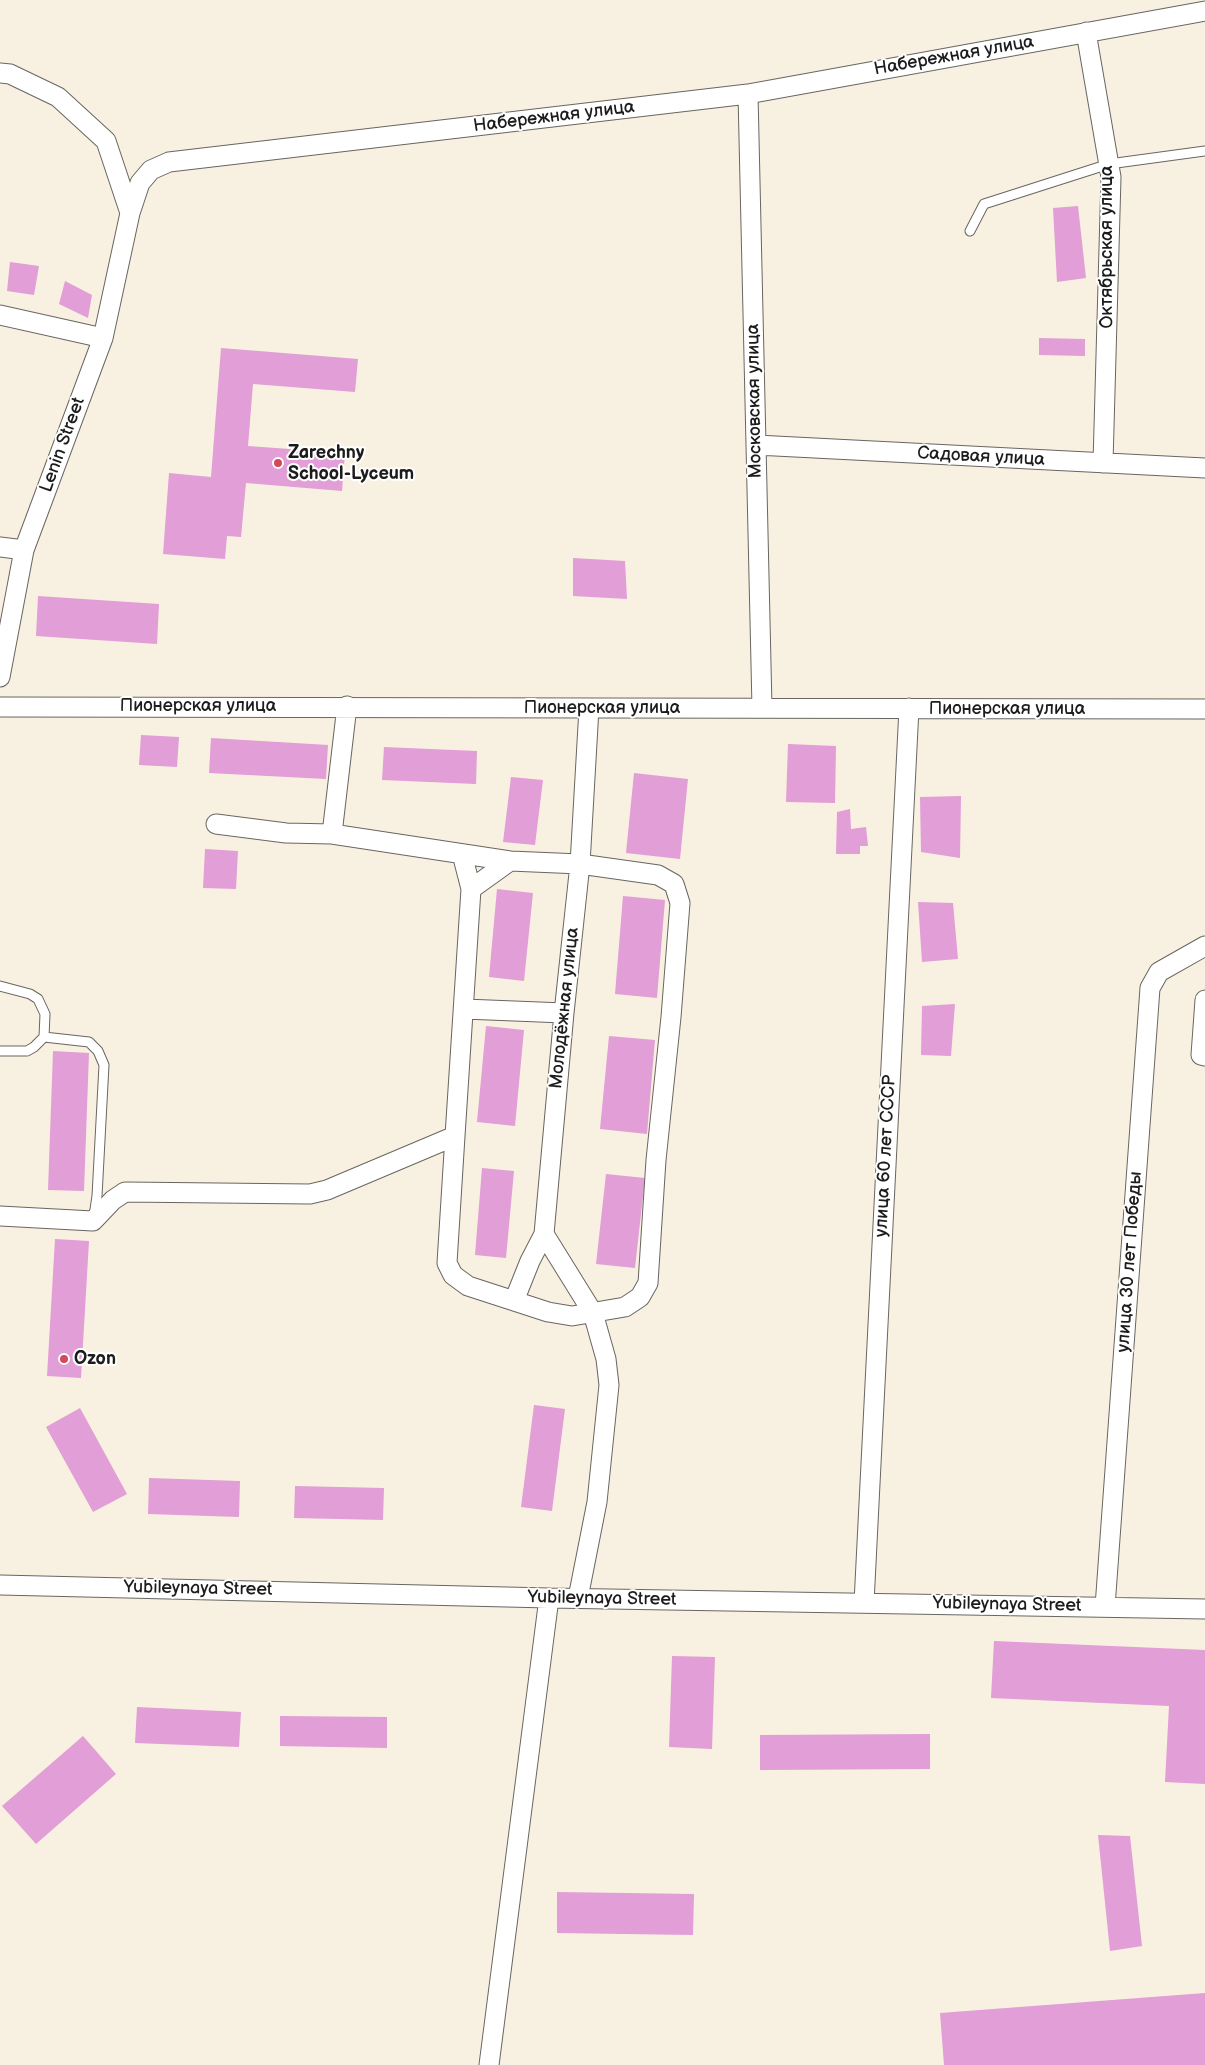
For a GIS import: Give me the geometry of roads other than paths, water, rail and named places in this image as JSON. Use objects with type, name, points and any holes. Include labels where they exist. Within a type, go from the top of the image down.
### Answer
[{"type":"street","name":"Набережная улица","points":[[130,213],[140,183],[151,170],[168,162],[748,94],[1205,11]]},
{"type":"street","name":"Октябрьская улица","points":[[1086,32],[1111,177],[1103,463]]},
{"type":"street","points":[[0,73],[10,74],[58,97],[106,141],[130,213]]},
{"type":"street","name":"Московская улица","points":[[748,94],[762,708]]},
{"type":"street","name":"Lenin Street","points":[[0,676],[24,550],[103,338],[130,213]]},
{"type":"street","points":[[0,315],[103,338]]},
{"type":"street","name":"Садовая улица","points":[[756,445],[1205,468]]},
{"type":"street","points":[[0,547],[24,550]]},
{"type":"street","name":"Пионерская улица","points":[[0,706],[1205,709]]},
{"type":"street","points":[[332,834],[347,706]]},
{"type":"street","name":"Молодёжная улица","points":[[514,1301],[530,1261],[544,1234],[580,864],[589,708]]},
{"type":"street","name":"улица 60 лет СССР","points":[[864,1603],[909,708]]},
{"type":"street","points":[[216,824],[286,833],[332,834],[510,860],[580,864],[658,875],[674,884],[680,903],[671,1017],[656,1160],[648,1283],[640,1297],[625,1306],[572,1316],[548,1312],[468,1286],[453,1275],[447,1263],[471,889],[462,854]]},
{"type":"street","points":[[471,889],[510,860]]},
{"type":"street","name":"улица 30 лет Победы","points":[[1104,1607],[1150,988],[1159,972],[1205,946]]},
{"type":"street","points":[[1203,1056],[1205,1000]]},
{"type":"street","points":[[464,1009],[564,1013]]},
{"type":"street","points":[[0,1216],[93,1221],[113,1200],[124,1192],[310,1194],[455,1136]]},
{"type":"street","points":[[544,1234],[593,1313],[606,1359],[609,1385],[597,1502],[578,1598]]},
{"type":"street","name":"Yubileynaya Street","points":[[0,1585],[549,1598],[1205,1609]]},
{"type":"street","points":[[489,2065],[549,1598]]},
{"type":"lane","points":[[970,231],[984,204],[1108,164],[1205,151]]},
{"type":"lane","points":[[0,986],[30,994],[38,999],[45,1014],[44,1037],[34,1047],[27,1051],[0,1051]]},
{"type":"lane","points":[[44,1037],[89,1042],[98,1050],[104,1065],[97,1196],[93,1221]]},
{"type":"place","name":"Zarechny School-Lyceum","points":[[278,463]]},
{"type":"place","name":"Ozon","points":[[64,1359]]}]
